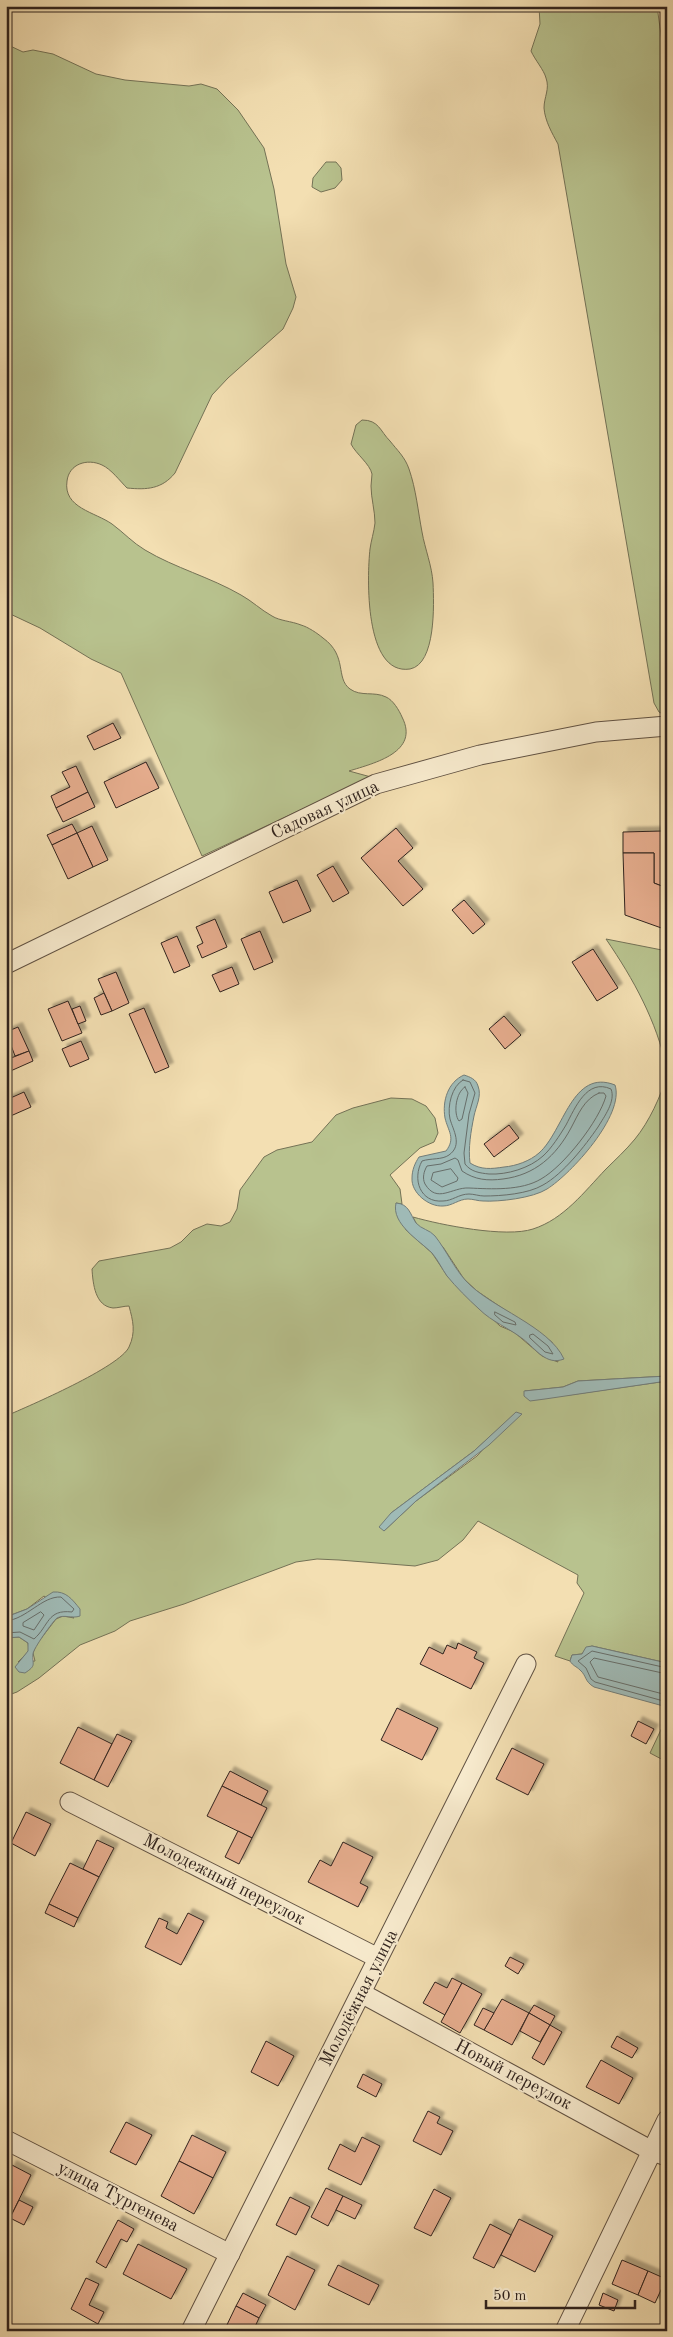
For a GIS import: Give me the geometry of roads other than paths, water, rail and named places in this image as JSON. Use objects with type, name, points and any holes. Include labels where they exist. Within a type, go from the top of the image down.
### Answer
[{"type":"street","name":"Садовая улица","points":[[6,964],[376,784],[480,755],[596,732],[667,726]]},
{"type":"street","name":"Молодёжная улица","points":[[191,2331],[526,1664]]},
{"type":"street","name":"Молодежный переулок","points":[[70,1802],[378,1958]]},
{"type":"street","name":"Новый переулок","points":[[361,1993],[659,2153]]},
{"type":"street","points":[[565,2331],[659,2153],[667,2120]]},
{"type":"street","name":"улица Тургенева","points":[[6,2140],[230,2254]]},
{"type":"water","points":[[464,1075],[474,1080],[479,1090],[469,1157],[470,1163],[482,1168],[513,1166],[527,1161],[539,1153],[548,1143],[570,1104],[588,1085],[600,1082],[615,1085],[616,1097],[612,1112],[594,1143],[569,1171],[547,1189],[516,1199],[481,1201],[468,1199],[446,1206],[438,1206],[427,1202],[414,1189],[412,1184],[413,1172],[419,1157],[446,1151],[449,1146],[451,1138],[444,1112],[445,1099],[450,1087],[458,1078]]},
{"type":"water","points":[[396,1203],[404,1205],[420,1227],[435,1236],[466,1281],[477,1291],[546,1337],[557,1347],[564,1359],[558,1361],[547,1358],[537,1352],[523,1339],[484,1314],[458,1289],[432,1253],[402,1225],[396,1211]]},
{"type":"water","points":[[667,1376],[667,1381],[545,1399],[530,1401],[524,1396],[524,1391],[563,1387],[578,1381]]},
{"type":"water","points":[[516,1412],[522,1414],[489,1445],[416,1501],[384,1531],[379,1527],[391,1513],[474,1451]]},
{"type":"water","points":[[53,1592],[65,1594],[71,1599],[80,1609],[80,1616],[62,1616],[57,1618],[34,1651],[33,1666],[25,1673],[19,1672],[15,1667],[28,1651],[28,1643],[19,1637],[6,1638],[6,1617],[27,1609]]},
{"type":"water","points":[[592,1646],[667,1663],[667,1707],[591,1685],[582,1672],[570,1661],[572,1655],[582,1654],[586,1647]]}]
